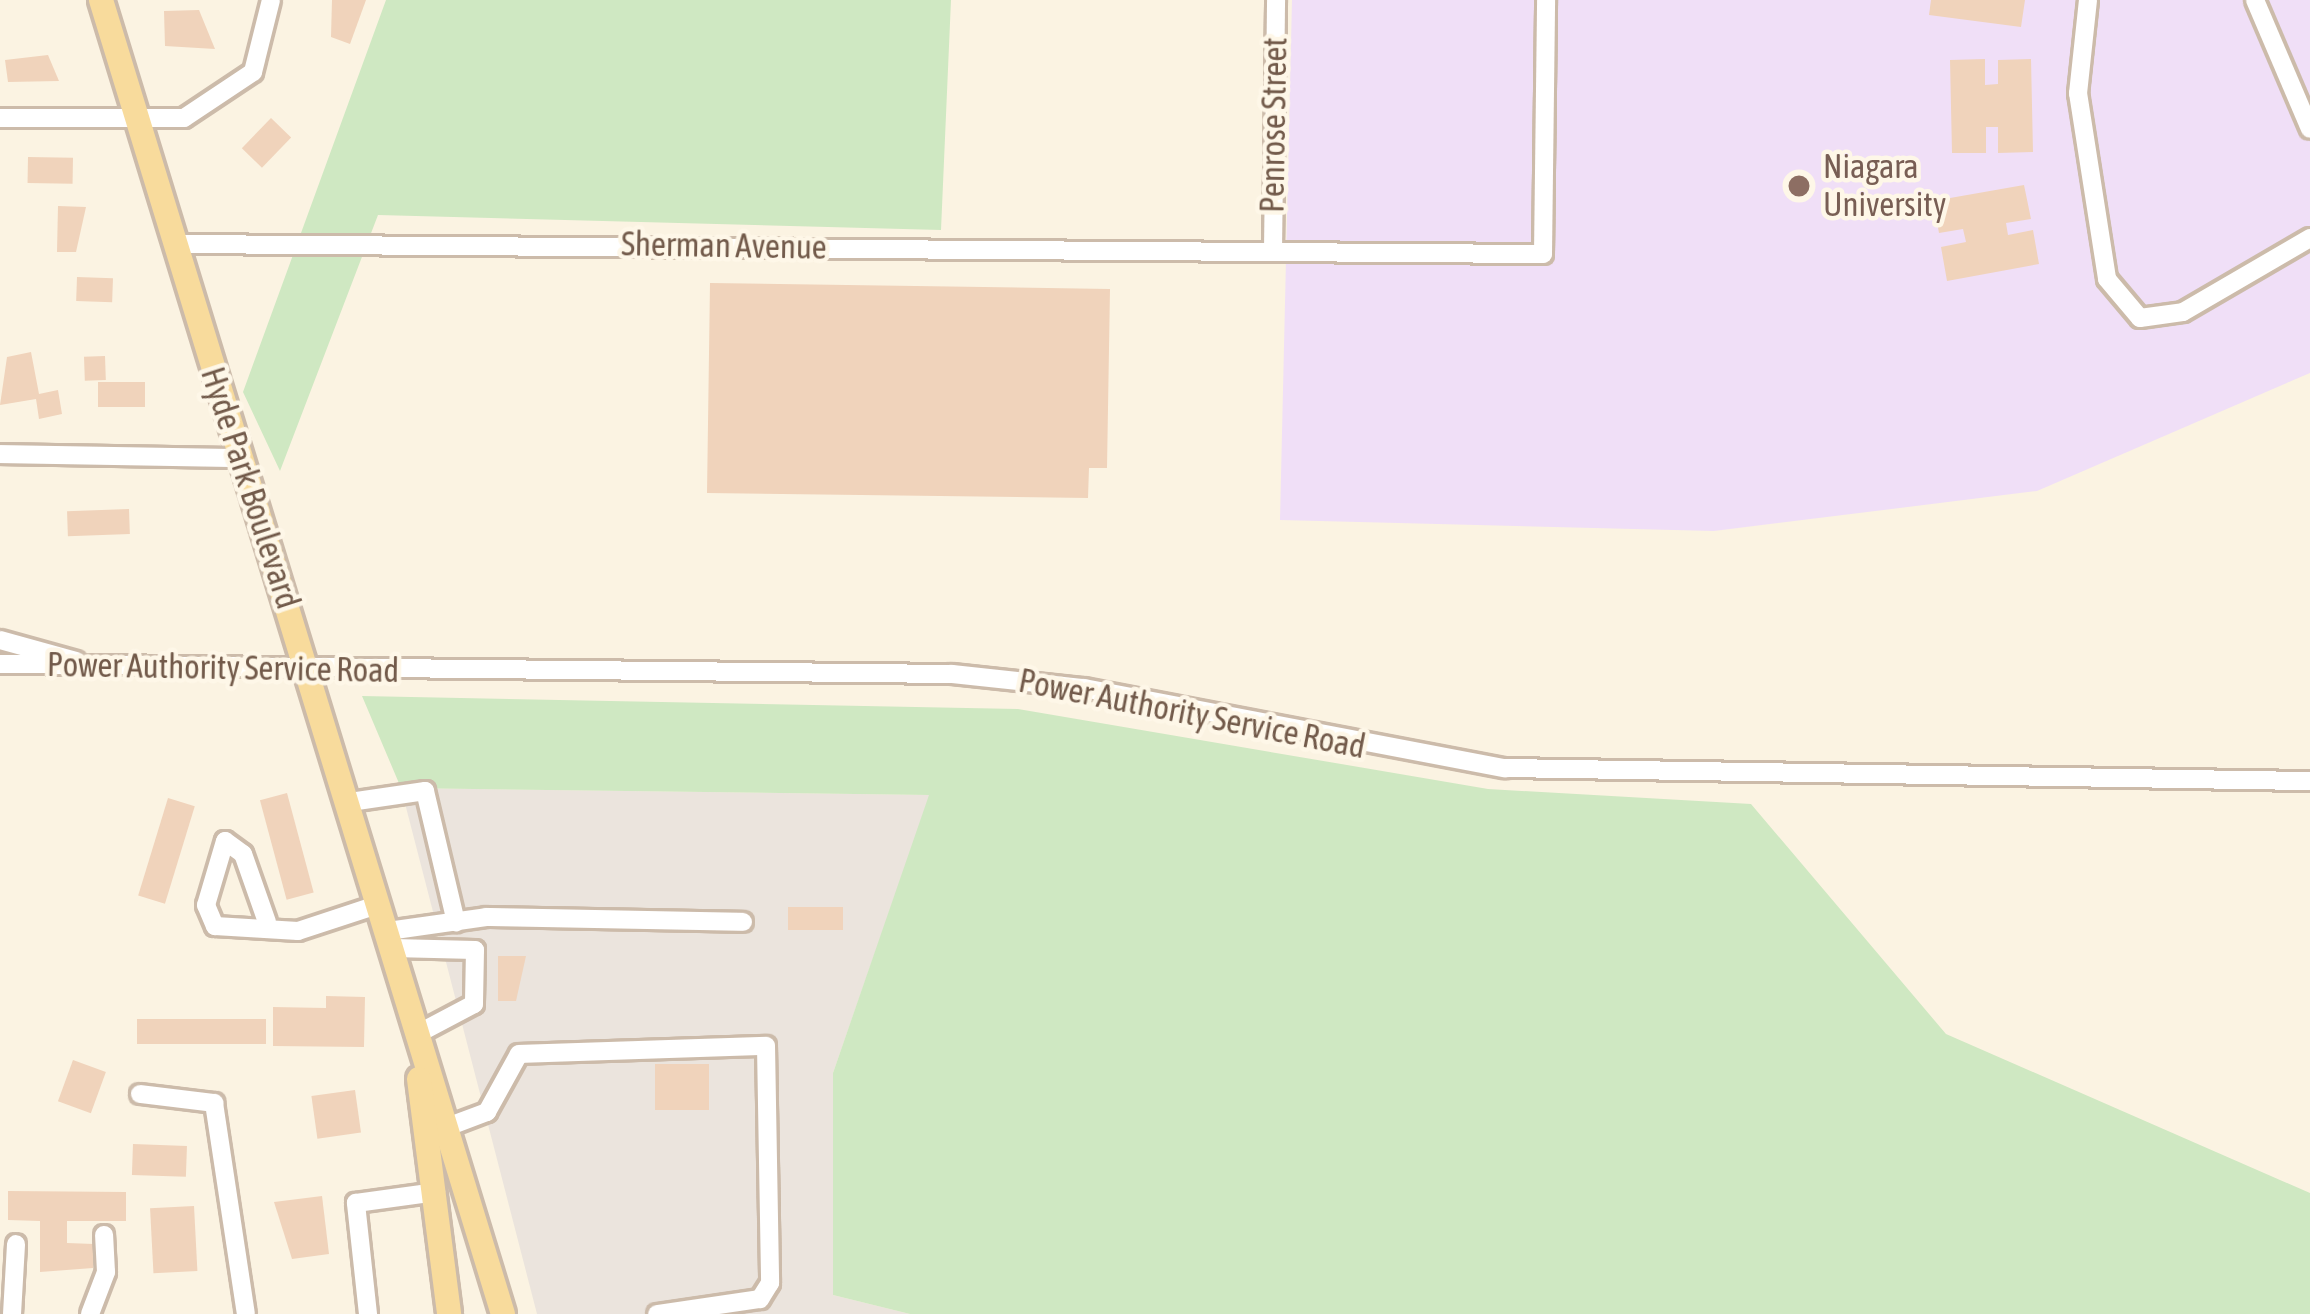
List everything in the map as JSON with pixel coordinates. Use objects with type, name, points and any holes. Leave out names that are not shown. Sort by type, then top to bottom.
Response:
[{"type":"main road","name":"Hyde Park Boulevard","points":[[101,0],[237,458],[310,672],[503,1314]]},
{"type":"main road","name":"Hyde Park Boulevard","points":[[402,976],[436,1192],[448,1314]]},
{"type":"street","points":[[0,118],[184,118],[253,72],[271,0]]},
{"type":"street","name":"Penrose Street","points":[[1273,251],[1276,0]]},
{"type":"street","name":"Sherman Avenue","points":[[176,244],[1543,254],[1546,0]]},
{"type":"street","points":[[2088,0],[2078,93],[2108,279],[2140,318],[2183,312],[2310,238]]},
{"type":"street","points":[[2255,0],[2310,130]]},
{"type":"street","points":[[0,454],[237,458]]},
{"type":"street","points":[[0,640],[92,666]]},
{"type":"street","name":"Power Authority Service Road","points":[[0,664],[310,672],[952,674],[1100,690],[1505,768],[2310,781]]},
{"type":"street","points":[[350,802],[424,791],[456,922]]},
{"type":"street","points":[[267,922],[243,854],[225,841],[210,922],[267,922],[298,932],[380,904]]},
{"type":"street","points":[[391,939],[456,922],[743,922]]},
{"type":"street","points":[[391,939],[475,950],[474,1004],[419,1033]]},
{"type":"street","points":[[447,1127],[487,1112],[519,1054],[766,1046],[778,1244],[765,1307],[657,1314]]},
{"type":"street","points":[[140,1094],[214,1102],[246,1314]]},
{"type":"street","points":[[368,1314],[356,1203],[436,1192]]},
{"type":"street","points":[[90,1314],[109,1257],[104,1235]]},
{"type":"street","points":[[12,1314],[16,1244]]},
{"type":"shaded area","name":"Niagara University","points":[[1292,0],[2310,0],[2310,373],[2037,491],[1714,531],[1280,520]]},
{"type":"shaded area","points":[[401,788],[930,795],[833,1073],[833,1295],[910,1314],[537,1314]]},
{"type":"green space","points":[[386,0],[951,0],[941,230],[378,215],[280,471],[243,392]]},
{"type":"green space","points":[[362,696],[1018,709],[1488,789],[1751,804],[1946,1034],[2310,1193],[2310,1314],[910,1314],[833,1295],[833,1073],[929,795],[401,788]]},
{"type":"building","points":[[332,0],[366,0],[350,44],[331,37]]},
{"type":"building","points":[[1931,0],[2025,0],[2021,27],[1929,15]]},
{"type":"building","points":[[199,10],[215,49],[165,46],[164,11]]},
{"type":"building","points":[[48,55],[59,81],[8,82],[5,60]]},
{"type":"building","points":[[1985,59],[1985,85],[1998,84],[1998,60],[2031,59],[2033,152],[1998,153],[1998,127],[1986,127],[1986,153],[1952,153],[1950,60]]},
{"type":"building","points":[[271,118],[291,137],[262,168],[242,148]]},
{"type":"building","points":[[28,157],[73,158],[73,184],[28,183]]},
{"type":"building","points":[[2024,185],[2031,219],[2006,223],[2008,235],[2033,230],[2039,264],[1947,281],[1941,247],[1966,242],[1963,229],[1939,233],[1933,201]]},
{"type":"building","points":[[58,206],[86,207],[76,252],[57,252]]},
{"type":"building","points":[[77,277],[113,278],[112,302],[76,301]]},
{"type":"building","points":[[710,283],[1110,289],[1107,468],[1089,468],[1088,498],[707,493]]},
{"type":"building","points":[[31,352],[39,394],[58,390],[62,414],[39,419],[36,399],[0,405],[7,357]]},
{"type":"building","points":[[105,356],[106,380],[85,381],[84,357]]},
{"type":"building","points":[[98,382],[145,382],[145,407],[98,407]]},
{"type":"building","points":[[129,509],[130,534],[68,536],[67,511]]},
{"type":"building","points":[[287,793],[314,892],[287,900],[260,800]]},
{"type":"building","points":[[168,798],[195,806],[165,904],[138,896]]},
{"type":"building","points":[[788,907],[843,907],[843,930],[788,930]]},
{"type":"building","points":[[498,956],[526,956],[516,1001],[498,1001]]},
{"type":"building","points":[[326,996],[365,997],[364,1047],[273,1046],[273,1007],[326,1008]]},
{"type":"building","points":[[137,1019],[266,1019],[266,1044],[137,1044]]},
{"type":"building","points":[[73,1060],[106,1072],[91,1113],[58,1101]]},
{"type":"building","points":[[655,1064],[709,1064],[709,1110],[655,1110]]},
{"type":"building","points":[[355,1090],[361,1133],[317,1139],[311,1096]]},
{"type":"building","points":[[133,1144],[187,1146],[186,1177],[132,1175]]},
{"type":"building","points":[[8,1191],[126,1192],[126,1221],[67,1221],[67,1243],[94,1244],[93,1268],[40,1272],[40,1221],[8,1220]]},
{"type":"building","points":[[322,1196],[329,1254],[292,1259],[274,1202]]},
{"type":"building","points":[[194,1206],[197,1271],[153,1273],[150,1208]]},
{"type":"place","name":"Niagara University","points":[[1799,186]]}]
